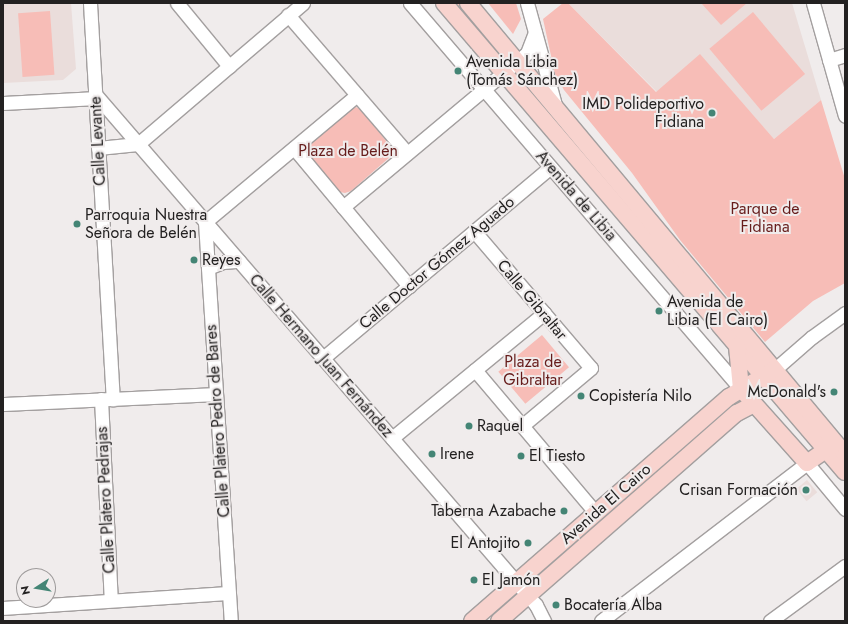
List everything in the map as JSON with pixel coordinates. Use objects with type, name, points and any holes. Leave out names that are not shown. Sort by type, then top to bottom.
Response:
[{"type":"main road","name":"Avenida de Libia","points":[[444,3],[737,346],[769,373]]},
{"type":"main road","name":"Avenida de Libia","points":[[468,3],[555,107],[769,373],[836,449],[845,472]]},
{"type":"main road","points":[[737,346],[741,389],[769,373]]},
{"type":"main road","name":"Avenida de Libia","points":[[741,389],[807,463]]},
{"type":"main road","name":"Avenida El Cairo","points":[[472,621],[726,400],[741,389]]},
{"type":"main road","name":"Avenida El Cairo","points":[[499,621],[737,413],[754,404]]},
{"type":"main road","points":[[807,463],[836,449]]},
{"type":"street","name":"Calle Levante","points":[[90,3],[98,148],[107,399]]},
{"type":"street","points":[[177,3],[229,66]]},
{"type":"street","points":[[98,148],[138,144],[303,3]]},
{"type":"street","name":"Avenida de Libia","points":[[410,3],[741,389]]},
{"type":"street","name":"Avenida de Libia","points":[[527,3],[555,107]]},
{"type":"street","points":[[813,3],[845,116]]},
{"type":"street","points":[[288,16],[407,153]]},
{"type":"street","points":[[343,207],[527,53],[535,32]]},
{"type":"street","points":[[829,60],[845,55]]},
{"type":"street","points":[[205,222],[357,95]]},
{"type":"street","points":[[3,103],[95,96]]},
{"type":"street","name":"Calle Hermano Juan Fernández","points":[[95,96],[539,609],[544,621]]},
{"type":"street","points":[[294,148],[409,286]]},
{"type":"street","name":"Calle Doctor Gómez Aguado","points":[[323,358],[551,167]]},
{"type":"street","name":"Calle Platero Pedro de Bares","points":[[205,222],[231,621]]},
{"type":"street","name":"Calle Gibraltar","points":[[474,231],[591,368],[522,426]]},
{"type":"street","points":[[208,268],[223,262],[239,261]]},
{"type":"street","points":[[392,438],[544,313]]},
{"type":"street","points":[[769,373],[812,336],[845,313]]},
{"type":"street","points":[[475,370],[596,513]]},
{"type":"street","points":[[3,404],[216,394]]},
{"type":"street","name":"Calle Platero Pedrajas","points":[[107,399],[111,600]]},
{"type":"street","points":[[601,621],[807,463]]},
{"type":"street","name":"Avenida de Libia","points":[[807,463],[845,509]]},
{"type":"street","points":[[770,621],[845,566]]},
{"type":"street","points":[[3,608],[229,593]]},
{"type":"shaded area","points":[[3,3],[71,3],[76,69],[63,80],[3,83]]},
{"type":"shaded area","points":[[568,3],[792,3],[821,100],[774,139],[700,55],[657,92]]},
{"type":"shaded area","name":"Crisan Formación","points":[[807,480],[817,492],[807,501],[796,489]]},
{"type":"green space","points":[[450,3],[461,3],[508,59],[502,64]]},
{"type":"green space","points":[[488,3],[516,3],[521,19],[513,34]]},
{"type":"green space","name":"Parque de Fidiana","points":[[563,3],[568,3],[656,92],[700,54],[774,139],[821,100],[845,179],[845,283],[813,301],[765,342],[680,240],[632,173],[564,90],[555,74],[543,19]]},
{"type":"green space","points":[[701,3],[747,3],[721,25]]},
{"type":"green space","points":[[50,11],[54,75],[23,77],[18,13]]},
{"type":"green space","points":[[753,12],[805,74],[761,111],[709,49]]},
{"type":"green space","name":"Plaza de Belén","points":[[356,107],[363,111],[393,150],[390,157],[351,191],[345,193],[340,192],[309,156],[307,149],[309,142],[348,110]]},
{"type":"green space","name":"Plaza de Gibraltar","points":[[542,335],[569,367],[525,404],[498,372]]},
{"type":"place","name":"Avenida Libia (Tomás Sánchez)","points":[[458,71]]},
{"type":"place","name":"IMD Polideportivo Fidiana","points":[[712,113]]},
{"type":"place","name":"Parroquia Nuestra Señora de Belén","points":[[77,224]]},
{"type":"place","name":"Reyes","points":[[194,260]]},
{"type":"place","name":"Avenida de Libia (El Cairo)","points":[[659,311]]},
{"type":"place","name":"McDonald's","points":[[834,392]]},
{"type":"place","name":"Copistería Nilo","points":[[581,396]]},
{"type":"place","name":"Raquel","points":[[469,426]]},
{"type":"place","name":"Irene","points":[[432,454]]},
{"type":"place","name":"El Tiesto","points":[[521,456]]},
{"type":"place","name":"Crisan Formación","points":[[806,490]]},
{"type":"place","name":"Taberna Azabache","points":[[564,511]]},
{"type":"place","name":"El Antojito","points":[[528,543]]},
{"type":"place","name":"El Jamón","points":[[474,580]]},
{"type":"place","name":"Bocatería Alba","points":[[556,605]]}]
